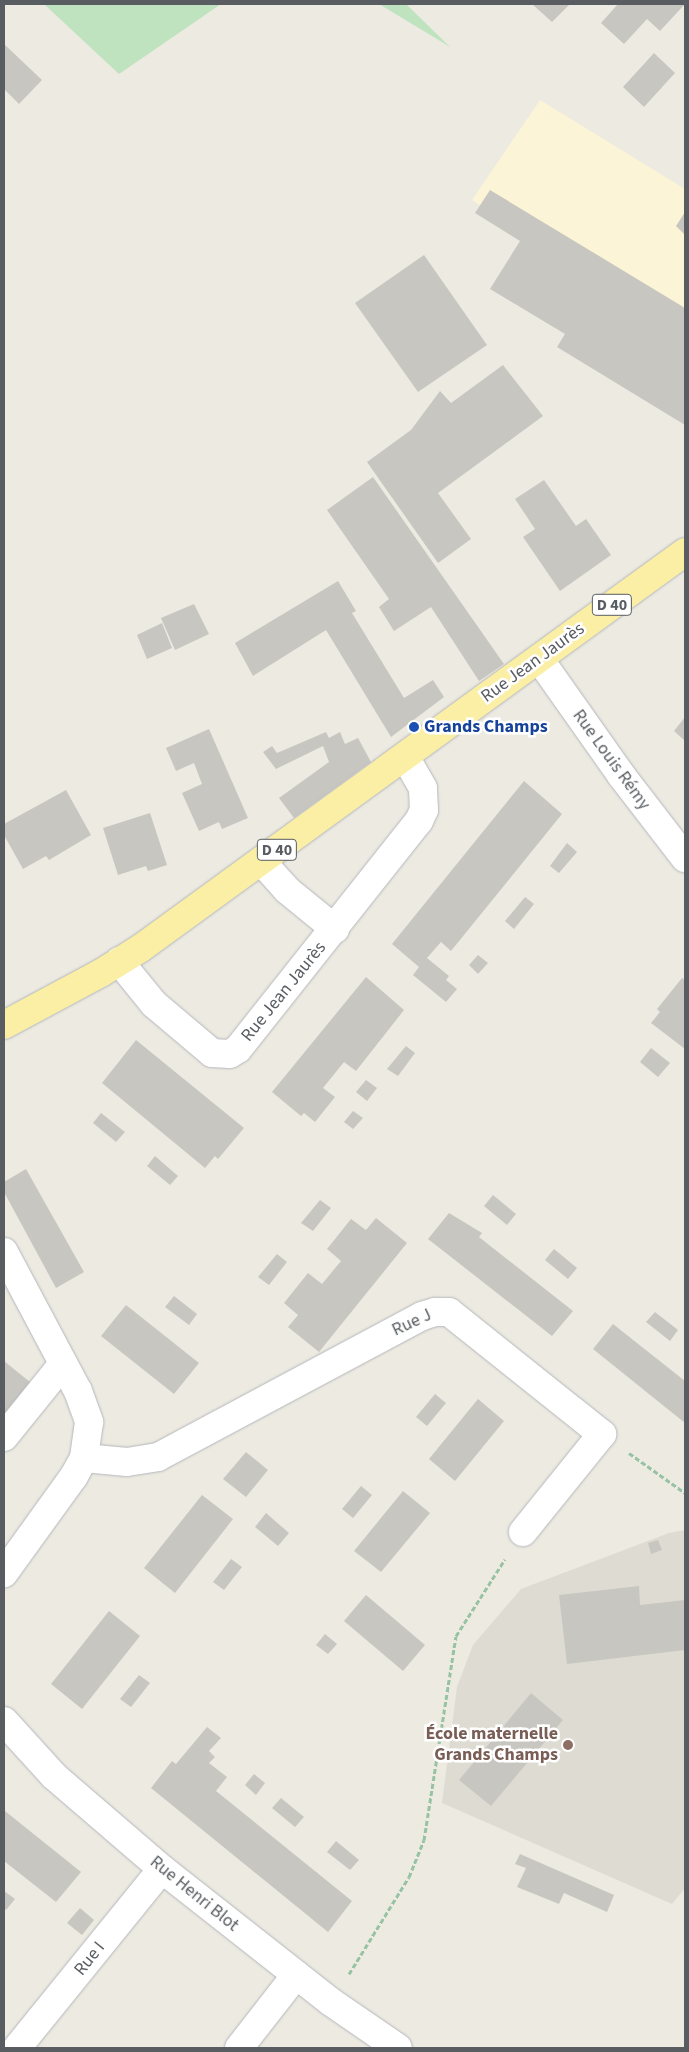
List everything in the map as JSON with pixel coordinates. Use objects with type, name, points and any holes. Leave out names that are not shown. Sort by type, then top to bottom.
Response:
[{"type":"main road","name":"Rue Jean Jaurès","points":[[4,1025],[119,961],[261,862],[540,660],[685,552]]},
{"type":"street","name":"Rue Louis Rémy","points":[[540,660],[621,775],[685,858]]},
{"type":"street","name":"Rue Jean Jaurès","points":[[119,961],[154,1004],[200,1044],[212,1053],[230,1054],[248,1039],[335,929],[424,810],[423,788],[405,757]]},
{"type":"street","name":"Rue Jean Jaurès","points":[[261,862],[287,890],[335,929]]},
{"type":"street","points":[[4,1252],[85,1406],[89,1422],[84,1458],[65,1490],[4,1573]]},
{"type":"street","name":"Rue J","points":[[84,1458],[127,1462],[158,1457],[422,1316],[442,1311],[458,1317],[602,1434]]},
{"type":"street","points":[[4,1437],[63,1364]]},
{"type":"street","points":[[523,1532],[602,1434]]},
{"type":"street","name":"Rue Henri Blot","points":[[4,1721],[54,1776],[162,1869],[331,2002],[398,2048]]},
{"type":"street","name":"Rue I","points":[[17,2048],[162,1869]]},
{"type":"street","points":[[239,2048],[296,1975]]},
{"type":"path","points":[[602,1434],[685,1493]]},
{"type":"path","points":[[331,2002],[409,1877],[424,1840],[456,1636],[523,1532]]},
{"type":"shaded area","points":[[540,100],[685,189],[685,337],[472,200]]},
{"type":"shaded area","name":"École maternelle Grands Champs","points":[[685,1530],[685,1888],[672,1904],[442,1803],[457,1687],[473,1645],[521,1589],[669,1533]]},
{"type":"green space","points":[[44,4],[221,4],[119,74]]},
{"type":"green space","points":[[379,4],[406,4],[450,47],[437,39]]},
{"type":"building","points":[[532,4],[570,4],[552,22]]},
{"type":"building","points":[[618,4],[685,4],[660,31],[647,19],[624,44],[601,23]]},
{"type":"building","points":[[4,44],[42,80],[19,104],[4,89]]},
{"type":"building","points":[[654,53],[675,73],[644,107],[623,87]]},
{"type":"building","points":[[490,190],[685,308],[685,425],[557,347],[565,334],[490,289],[520,241],[475,213]]},
{"type":"building","points":[[685,212],[685,235],[676,226]]},
{"type":"building","points":[[424,255],[487,345],[418,392],[355,303]]},
{"type":"building","points":[[503,365],[543,416],[438,493],[471,539],[438,563],[367,462],[411,430],[440,391],[451,403]]},
{"type":"building","points":[[373,477],[504,664],[479,681],[431,607],[394,631],[379,607],[389,599],[327,510]]},
{"type":"building","points":[[544,480],[576,526],[586,519],[611,555],[560,591],[523,537],[535,529],[515,499]]},
{"type":"building","points":[[338,581],[356,611],[352,613],[404,698],[433,680],[444,697],[391,737],[326,630],[253,676],[235,643]]},
{"type":"building","points":[[194,604],[209,634],[175,650],[161,618]]},
{"type":"building","points":[[162,623],[172,648],[147,659],[137,635]]},
{"type":"building","points":[[685,717],[685,741],[674,731]]},
{"type":"building","points":[[209,729],[248,818],[222,829],[219,822],[199,831],[182,793],[202,784],[194,763],[176,771],[166,748]]},
{"type":"building","points":[[326,732],[329,738],[340,732],[345,744],[358,738],[371,762],[294,818],[279,798],[329,762],[323,746],[276,769],[263,752],[272,746],[277,753]]},
{"type":"building","points":[[524,781],[562,814],[451,951],[441,942],[427,958],[449,976],[446,980],[457,989],[446,1002],[413,975],[419,967],[392,944]]},
{"type":"building","points":[[66,790],[91,835],[49,860],[46,856],[23,869],[4,835],[4,824]]},
{"type":"building","points":[[150,813],[167,865],[148,871],[146,866],[118,875],[103,828]]},
{"type":"building","points":[[567,843],[577,852],[559,873],[550,866]]},
{"type":"building","points":[[525,897],[534,904],[514,929],[505,921]]},
{"type":"building","points":[[478,955],[488,963],[478,974],[469,965]]},
{"type":"building","points":[[366,977],[404,1010],[356,1071],[344,1062],[323,1088],[335,1097],[315,1122],[304,1113],[301,1116],[272,1092]]},
{"type":"building","points":[[682,978],[685,980],[685,1049],[651,1023],[660,1012],[657,1009]]},
{"type":"building","points":[[136,1040],[244,1128],[218,1159],[215,1156],[205,1168],[102,1083]]},
{"type":"building","points":[[406,1046],[415,1053],[398,1076],[387,1069]]},
{"type":"building","points":[[651,1048],[670,1063],[658,1077],[640,1062]]},
{"type":"building","points":[[366,1080],[377,1088],[367,1101],[356,1092]]},
{"type":"building","points":[[353,1111],[363,1118],[353,1129],[344,1122]]},
{"type":"building","points":[[101,1113],[125,1132],[116,1142],[93,1123]]},
{"type":"building","points":[[155,1156],[178,1176],[170,1185],[147,1166]]},
{"type":"building","points":[[26,1169],[84,1272],[56,1288],[4,1192],[4,1182]]},
{"type":"building","points":[[493,1195],[516,1214],[507,1225],[484,1206]]},
{"type":"building","points":[[320,1200],[331,1208],[313,1231],[301,1223]]},
{"type":"building","points":[[449,1213],[482,1233],[479,1237],[573,1311],[552,1336],[428,1239]]},
{"type":"building","points":[[376,1218],[407,1243],[319,1352],[288,1327],[298,1315],[284,1303],[308,1273],[322,1284],[341,1261],[327,1249],[351,1219],[366,1230]]},
{"type":"building","points":[[554,1249],[577,1268],[568,1279],[545,1260]]},
{"type":"building","points":[[277,1254],[287,1262],[269,1285],[258,1277]]},
{"type":"building","points":[[174,1296],[197,1314],[189,1325],[165,1307]]},
{"type":"building","points":[[126,1305],[199,1363],[174,1394],[101,1336]]},
{"type":"building","points":[[655,1312],[678,1330],[670,1341],[646,1322]]},
{"type":"building","points":[[613,1324],[685,1381],[685,1423],[593,1349]]},
{"type":"building","points":[[4,1361],[30,1382],[4,1414]]},
{"type":"building","points":[[435,1394],[446,1403],[427,1426],[416,1417]]},
{"type":"building","points":[[478,1399],[504,1421],[455,1481],[429,1459]]},
{"type":"building","points":[[246,1452],[268,1470],[246,1497],[223,1479]]},
{"type":"building","points":[[361,1486],[372,1495],[353,1518],[342,1509]]},
{"type":"building","points":[[403,1491],[430,1513],[381,1572],[354,1551]]},
{"type":"building","points":[[202,1495],[233,1519],[175,1593],[144,1568]]},
{"type":"building","points":[[266,1513],[289,1533],[278,1546],[255,1527]]},
{"type":"building","points":[[658,1540],[662,1550],[651,1554],[648,1543]]},
{"type":"building","points":[[231,1559],[242,1567],[224,1590],[213,1582]]},
{"type":"building","points":[[639,1586],[640,1605],[685,1600],[685,1650],[567,1664],[559,1595]]},
{"type":"building","points":[[366,1595],[425,1645],[403,1671],[344,1621]]},
{"type":"building","points":[[109,1611],[140,1636],[82,1709],[51,1684]]},
{"type":"building","points":[[325,1634],[337,1644],[328,1654],[316,1645]]},
{"type":"building","points":[[139,1675],[150,1683],[131,1707],[120,1699]]},
{"type":"building","points":[[531,1693],[563,1720],[491,1806],[459,1780]]},
{"type":"building","points":[[207,1727],[221,1738],[209,1751],[215,1757],[209,1763],[227,1777],[216,1791],[352,1901],[328,1932],[151,1788],[172,1761],[176,1764]]},
{"type":"building","points":[[254,1774],[265,1783],[256,1795],[245,1785]]},
{"type":"building","points":[[281,1798],[304,1817],[295,1827],[272,1808]]},
{"type":"building","points":[[5,1811],[81,1872],[56,1902],[4,1861]]},
{"type":"building","points":[[336,1841],[359,1860],[350,1870],[327,1852]]},
{"type":"building","points":[[520,1854],[614,1895],[607,1912],[564,1893],[559,1904],[517,1887],[526,1868],[515,1864]]},
{"type":"building","points":[[4,1891],[15,1899],[6,1910],[4,1908]]},
{"type":"building","points":[[80,1908],[94,1920],[82,1935],[67,1923]]},
{"type":"place","name":"Grands Champs","points":[[414,727]]},
{"type":"place","name":"École maternelle Grands Champs","points":[[568,1745]]}]
